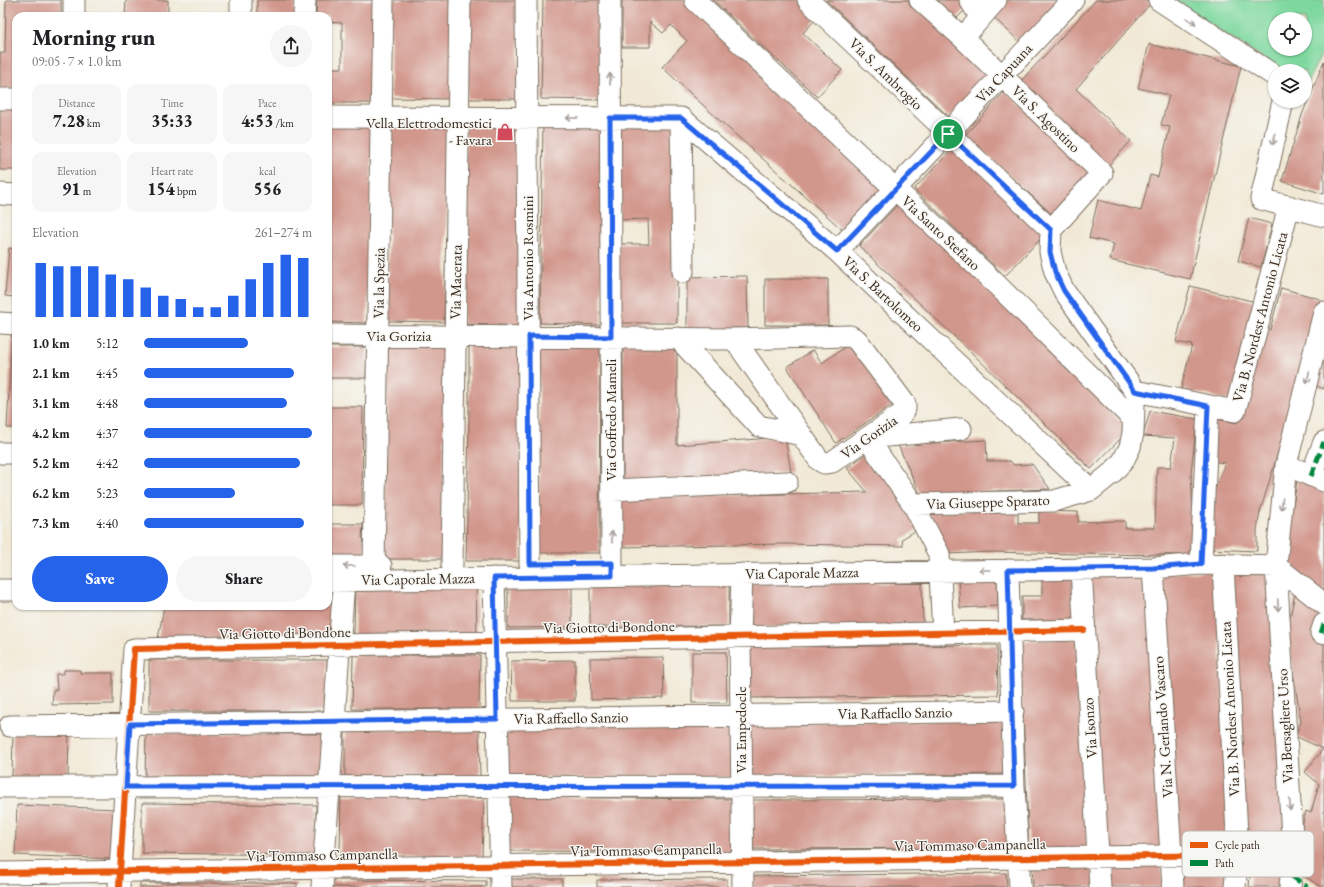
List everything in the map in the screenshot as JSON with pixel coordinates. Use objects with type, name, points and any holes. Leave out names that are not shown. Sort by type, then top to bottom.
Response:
[{"type":"street","points":[[74,0],[74,12]]},
{"type":"street","points":[[241,0],[242,12]]},
{"type":"street","points":[[304,0],[304,12]]},
{"type":"street","name":"Via la Spezia","points":[[374,566],[383,0]]},
{"type":"street","name":"Via Macerata","points":[[452,565],[460,0]]},
{"type":"street","name":"Via Antonio Rosmini","points":[[526,0],[530,564]]},
{"type":"street","name":"Via Goffredo Mameli","points":[[610,0],[612,570]]},
{"type":"street","name":"Via Santo Stefano","points":[[695,0],[997,285],[1133,419]]},
{"type":"street","name":"Via S. Ambrogio","points":[[808,0],[1051,230]]},
{"type":"street","name":"Via S. Agostino","points":[[920,0],[962,38],[1102,173],[1051,230]]},
{"type":"street","points":[[962,38],[975,9],[996,0]]},
{"type":"street","name":"Via Capuana","points":[[837,251],[1073,0]]},
{"type":"street","points":[[1159,0],[1268,71]]},
{"type":"street","points":[[0,99],[12,99]]},
{"type":"street","points":[[1281,108],[1261,199],[1324,216]]},
{"type":"street","points":[[332,117],[681,118],[684,272]]},
{"type":"street","name":"Via S. Bartolomeo","points":[[681,118],[837,251],[1091,490]]},
{"type":"street","points":[[0,194],[12,195]]},
{"type":"street","name":"Via B. Nordest Antonio Licata","points":[[1201,564],[1208,406],[1235,411],[1289,206]]},
{"type":"street","points":[[1051,230],[1050,252],[1055,272],[1064,291],[1135,391],[1208,406]]},
{"type":"street","name":"Via Bersagliere Urso","points":[[1292,831],[1276,566],[1286,465],[1324,312]]},
{"type":"street","points":[[0,323],[12,324]]},
{"type":"street","name":"Via Gorizia","points":[[332,335],[678,338],[854,337],[904,404],[905,409],[902,414],[832,462],[824,463],[819,460],[734,338]]},
{"type":"street","points":[[678,338],[759,426],[802,435]]},
{"type":"street","name":"Via Giuseppe Sparato","points":[[913,504],[1054,501],[1091,490],[1112,473],[1123,460],[1130,447],[1133,433],[1135,391]]},
{"type":"street","points":[[867,438],[962,429]]},
{"type":"street","name":"Via Giuseppe Sparato","points":[[867,438],[913,504],[939,554],[943,634]]},
{"type":"street","points":[[1286,465],[1318,479],[1324,442]]},
{"type":"street","points":[[0,453],[12,453]]},
{"type":"street","points":[[612,490],[787,482]]},
{"type":"street","name":"Via Caporale Mazza","points":[[332,566],[530,564],[612,570],[742,574],[1153,568],[1201,564],[1276,566]]},
{"type":"street","name":"Via B. Nordest Antonio Licata","points":[[1222,564],[1237,831]]},
{"type":"street","points":[[1276,566],[1324,604]]},
{"type":"street","name":"Via N. Gerlando Vascaro","points":[[1153,568],[1173,887]]},
{"type":"street","name":"Via Isonzo","points":[[1081,569],[1100,887]]},
{"type":"street","name":"Via Caporale Mazza","points":[[336,581],[494,578],[612,570]]},
{"type":"street","points":[[1008,570],[1014,786],[1020,887]]},
{"type":"street","name":"Via Empedocle","points":[[742,574],[740,637],[743,887]]},
{"type":"street","points":[[494,578],[501,887]]},
{"type":"street","points":[[323,878],[339,645],[336,581]]},
{"type":"street","name":"Via Giotto di Bondone","points":[[130,724],[134,649],[1084,630]]},
{"type":"street","name":"Via Raffaello Sanzio","points":[[10,726],[1012,712]]},
{"type":"street","points":[[120,879],[130,724]]},
{"type":"street","points":[[0,787],[1014,786]]},
{"type":"street","name":"Via Tommaso Campanella","points":[[0,873],[120,879],[323,878],[501,866],[1182,856]]},
{"type":"street","name":"Via B. Nordest Antonio Licata","points":[[1235,887],[1236,877]]},
{"type":"green space","points":[[1172,0],[1324,0],[1324,49],[1312,73],[1312,64],[1272,64]]},
{"type":"building","points":[[6,0],[61,0],[61,12],[12,12],[12,89],[0,89],[0,53],[5,53]]},
{"type":"building","points":[[126,0],[168,0],[168,12],[125,12]]},
{"type":"building","points":[[257,0],[295,0],[295,12],[257,12]]},
{"type":"building","points":[[317,0],[376,0],[376,103],[332,103],[332,68],[342,68],[342,23],[332,22],[332,12],[316,12]]},
{"type":"building","points":[[391,0],[452,0],[451,99],[390,98]]},
{"type":"building","points":[[468,0],[519,0],[519,99],[467,99]]},
{"type":"building","points":[[543,0],[603,0],[601,100],[541,99]]},
{"type":"building","points":[[622,0],[690,0],[884,189],[845,232],[662,67],[687,41],[671,25],[663,33],[650,22],[650,47],[622,47]]},
{"type":"building","points":[[713,0],[799,0],[818,17],[803,33],[842,70],[817,97]]},
{"type":"building","points":[[826,0],[910,0],[990,75],[949,117]]},
{"type":"building","points":[[935,0],[969,0],[972,3],[955,20]]},
{"type":"building","points":[[1007,0],[1061,0],[1021,43],[992,16]]},
{"type":"building","points":[[1096,0],[1147,0],[1150,4],[1076,89],[1131,141],[1108,166],[1020,82]]},
{"type":"building","points":[[1149,44],[1241,66],[1190,279],[1110,260],[1114,244],[1089,238],[1098,200],[1141,211],[1150,175],[1158,177],[1170,127],[1161,125],[1169,95],[1138,88]]},
{"type":"building","points":[[1324,61],[1324,194],[1282,181],[1305,108],[1312,108],[1312,90]]},
{"type":"building","points":[[1005,91],[1095,174],[1055,217],[965,135]]},
{"type":"building","points":[[0,104],[12,105],[12,170],[0,170]]},
{"type":"building","points":[[390,121],[449,122],[444,322],[387,321]]},
{"type":"building","points":[[619,121],[677,121],[677,323],[618,323],[619,244],[649,244],[648,219],[620,220]]},
{"type":"building","points":[[332,122],[373,122],[367,323],[332,322]]},
{"type":"building","points":[[466,122],[523,123],[522,326],[463,324]]},
{"type":"building","points":[[543,122],[602,123],[601,325],[540,323]]},
{"type":"building","points":[[956,145],[1047,232],[1005,276],[914,189]]},
{"type":"building","points":[[900,202],[1112,405],[1108,410],[1129,430],[1091,469],[859,246]]},
{"type":"building","points":[[1249,218],[1272,224],[1261,267],[1238,261]]},
{"type":"building","points":[[9,248],[12,248],[12,297],[5,296]]},
{"type":"building","points":[[747,276],[748,328],[687,329],[687,277]]},
{"type":"building","points":[[765,279],[828,279],[828,325],[765,325]]},
{"type":"building","points":[[1190,286],[1256,302],[1232,401],[1181,389],[1192,345],[1176,342]]},
{"type":"building","points":[[1281,288],[1320,299],[1298,385],[1260,512],[1257,530],[1257,551],[1209,549],[1213,502],[1216,487],[1225,463],[1211,461],[1216,419],[1237,423],[1261,328],[1270,330]]},
{"type":"building","points":[[1324,326],[1324,389],[1309,383]]},
{"type":"building","points":[[12,329],[12,428],[7,428]]},
{"type":"building","points":[[623,342],[677,342],[677,445],[785,437],[791,472],[690,479],[623,479]]},
{"type":"building","points":[[388,343],[446,343],[442,559],[384,559]]},
{"type":"building","points":[[469,343],[521,343],[521,561],[466,561]]},
{"type":"building","points":[[851,343],[892,405],[836,443],[787,367],[813,350],[822,363]]},
{"type":"building","points":[[539,345],[600,345],[599,553],[539,553]]},
{"type":"building","points":[[332,347],[367,347],[366,378],[332,378]]},
{"type":"building","points":[[332,407],[363,407],[362,505],[332,505]]},
{"type":"building","points":[[1150,411],[1197,419],[1191,473],[1195,551],[1190,550],[1190,555],[992,552],[947,554],[929,513],[1018,507],[1018,523],[1039,523],[1039,511],[1078,512],[1078,522],[1125,521],[1125,528],[1155,528],[1157,467],[1171,467],[1175,438],[1143,436]]},
{"type":"building","points":[[986,440],[987,461],[1010,461],[1014,465],[1032,464],[1050,489],[920,494],[898,445]]},
{"type":"building","points":[[867,453],[923,526],[902,539],[903,546],[784,544],[619,547],[618,498],[867,492],[847,468]]},
{"type":"building","points":[[1298,474],[1324,485],[1324,595],[1284,564]]},
{"type":"building","points":[[332,524],[363,524],[362,538],[365,538],[365,560],[332,560]]},
{"type":"building","points":[[1146,571],[1162,850],[1103,853],[1087,575]]},
{"type":"building","points":[[1216,571],[1231,831],[1182,831],[1182,852],[1178,852],[1161,574]]},
{"type":"building","points":[[1271,572],[1286,831],[1241,831],[1226,575]]},
{"type":"building","points":[[997,575],[998,606],[960,608],[958,577]]},
{"type":"building","points":[[1078,576],[1078,620],[1022,620],[1022,596],[1042,596],[1042,577]]},
{"type":"building","points":[[729,582],[729,626],[590,627],[590,583]]},
{"type":"building","points":[[748,583],[922,583],[923,626],[748,627]]},
{"type":"building","points":[[476,584],[477,637],[354,635],[355,586]]},
{"type":"building","points":[[572,587],[572,627],[508,628],[508,588]]},
{"type":"building","points":[[333,590],[332,637],[158,639],[163,610],[332,610]]},
{"type":"building","points":[[1295,593],[1322,607],[1313,636],[1324,639],[1324,887],[1306,877],[1314,877],[1314,831],[1301,831],[1306,811],[1311,813],[1319,784],[1305,772],[1323,749],[1295,736],[1301,722],[1287,633]]},
{"type":"building","points":[[1078,639],[1087,849],[1029,852],[1020,641]]},
{"type":"building","points":[[997,645],[998,695],[748,698],[747,647]]},
{"type":"building","points":[[692,652],[726,652],[727,703],[692,703]]},
{"type":"building","points":[[353,655],[480,655],[479,709],[352,709]]},
{"type":"building","points":[[663,657],[664,698],[591,700],[590,658]]},
{"type":"building","points":[[149,660],[327,660],[327,711],[149,711]]},
{"type":"building","points":[[575,660],[575,701],[512,701],[511,661]]},
{"type":"building","points":[[64,670],[80,670],[80,673],[113,673],[113,704],[52,705],[53,690],[57,690],[56,674],[64,674]]},
{"type":"building","points":[[1003,720],[1004,774],[749,777],[748,723]]},
{"type":"building","points":[[732,725],[732,777],[505,778],[505,726]]},
{"type":"building","points":[[345,729],[479,730],[480,777],[345,776]]},
{"type":"building","points":[[13,732],[69,733],[68,779],[12,778]]},
{"type":"building","points":[[146,733],[323,734],[323,780],[145,779]]},
{"type":"building","points":[[341,796],[484,798],[482,857],[340,856]]},
{"type":"building","points":[[507,797],[733,799],[733,852],[507,851]]},
{"type":"building","points":[[1008,799],[1008,848],[752,849],[752,800]]},
{"type":"building","points":[[142,803],[316,805],[316,855],[142,853]]},
{"type":"building","points":[[17,805],[116,809],[114,859],[15,855]]},
{"type":"building","points":[[1094,861],[1095,887],[1033,887],[1032,863]]},
{"type":"building","points":[[1177,861],[1182,861],[1182,877],[1232,877],[1232,887],[1178,887]]},
{"type":"building","points":[[1161,865],[1163,887],[1108,887],[1107,866]]},
{"type":"building","points":[[1006,873],[1007,887],[753,887],[753,876]]},
{"type":"building","points":[[1250,877],[1281,877],[1280,887],[1249,887]]},
{"type":"building","points":[[507,879],[562,879],[562,887],[507,887]]},
{"type":"building","points":[[727,879],[727,887],[597,887],[597,880]]},
{"type":"building","points":[[331,880],[486,881],[486,887],[331,887]]},
{"type":"building","points":[[140,883],[297,883],[297,887],[140,887]]},
{"type":"marked path","points":[[1311,476],[1324,442]]},
{"type":"marked path","points":[[1321,633],[1324,624]]},
{"type":"marked path","points":[[1293,877],[1307,887]]},
{"type":"cycle path","points":[[119,887],[134,649],[1084,630]]},
{"type":"cycle path","points":[[0,873],[1182,856]]},
{"type":"place","name":"Vella Elettrodomestici - Favara","points":[[505,132]]},
{"type":"route","points":[[610,118],[681,118],[837,251],[948,134],[1051,230],[1050,252],[1055,272],[1064,291],[1135,391],[1208,406],[1201,564],[1153,568],[1008,570],[1014,786],[126,787],[130,724],[497,719],[494,578],[612,576],[612,563],[530,564],[529,336],[611,337],[610,118]]}]
